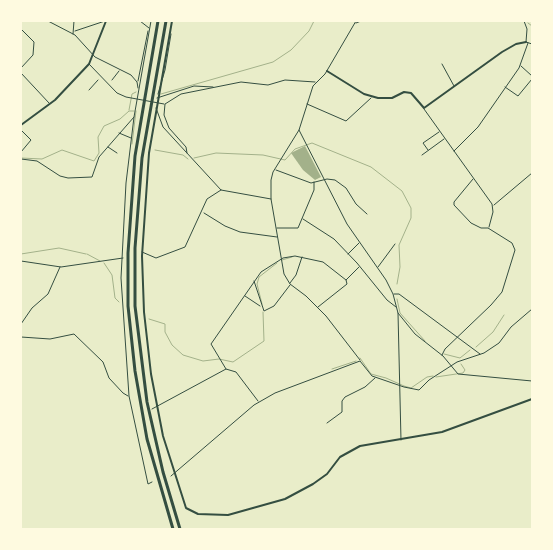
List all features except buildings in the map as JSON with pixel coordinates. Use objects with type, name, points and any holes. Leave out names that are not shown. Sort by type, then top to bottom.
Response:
[{"type":"highway","points":[[158,21],[135,156],[128,253],[128,297],[131,340],[140,404],[172,529]]},
{"type":"highway","points":[[166,21],[142,158],[135,248],[135,278],[138,339],[147,402],[172,507],[180,529]]},
{"type":"street","points":[[48,21],[74,34],[94,55],[132,75],[137,82],[139,90]]},
{"type":"street","points":[[74,21],[74,34]]},
{"type":"street","points":[[75,31],[106,21]]},
{"type":"street","points":[[21,125],[50,104],[89,64],[106,21]]},
{"type":"street","points":[[140,21],[149,29]]},
{"type":"street","points":[[137,82],[151,21]]},
{"type":"street","points":[[172,21],[158,94],[148,162],[142,252],[140,256],[145,327],[157,407],[172,476],[183,506],[189,511],[198,514],[233,514],[296,494],[327,474],[339,458],[354,449],[370,444],[448,431],[532,398]]},
{"type":"street","points":[[361,21],[356,22],[326,71],[316,82],[299,130],[272,175],[271,199],[284,274],[290,284],[317,308],[368,372],[375,377],[413,389],[421,389],[429,380],[452,366],[480,354],[503,340],[511,328],[532,310]]},
{"type":"street","points":[[454,151],[476,129],[520,65],[527,42],[525,22]]},
{"type":"street","points":[[21,29],[34,42],[33,55],[21,68]]},
{"type":"street","points":[[149,29],[131,138],[122,259],[122,314],[129,396],[133,419],[148,484],[152,482]]},
{"type":"street","points":[[424,108],[512,45],[527,42],[532,44]]},
{"type":"street","points":[[89,64],[121,95],[164,104],[188,90],[241,82],[268,86],[285,80],[316,82]]},
{"type":"street","points":[[442,64],[454,86]]},
{"type":"street","points":[[520,65],[532,76]]},
{"type":"street","points":[[112,80],[120,70]]},
{"type":"street","points":[[326,71],[372,97],[386,99],[406,92],[415,96],[493,206]]},
{"type":"street","points":[[21,73],[50,104]]},
{"type":"street","points":[[110,74],[114,77]]},
{"type":"street","points":[[505,86],[518,96],[532,79]]},
{"type":"street","points":[[89,90],[98,80]]},
{"type":"street","points":[[158,98],[194,86],[214,87]]},
{"type":"street","points":[[307,104],[346,121],[372,97]]},
{"type":"street","points":[[164,104],[166,124],[186,147],[187,153]]},
{"type":"street","points":[[156,108],[163,127],[222,190],[271,199]]},
{"type":"street","points":[[21,159],[37,161],[60,176],[68,178],[93,176],[97,159],[134,117]]},
{"type":"street","points":[[21,130],[31,140],[21,152]]},
{"type":"street","points":[[299,130],[344,219],[394,294],[398,313],[401,440]]},
{"type":"street","points":[[428,150],[424,143],[440,131]]},
{"type":"street","points":[[119,133],[131,138]]},
{"type":"street","points":[[422,155],[445,139]]},
{"type":"street","points":[[108,147],[117,153]]},
{"type":"street","points":[[275,169],[314,182],[332,179],[346,188],[356,204],[367,214]]},
{"type":"street","points":[[488,228],[493,206],[532,173]]},
{"type":"street","points":[[442,355],[457,337],[499,296],[512,263],[514,245],[488,228],[481,228],[471,222],[454,204],[473,179]]},
{"type":"street","points":[[276,228],[296,230],[303,219],[314,190],[314,182]]},
{"type":"street","points":[[142,252],[156,258],[184,247],[203,213],[208,198],[222,190]]},
{"type":"street","points":[[203,213],[225,226],[240,232],[278,237]]},
{"type":"street","points":[[303,219],[334,239],[360,266],[387,300],[397,307]]},
{"type":"street","points":[[348,254],[360,243]]},
{"type":"street","points":[[377,267],[390,254],[395,244]]},
{"type":"street","points":[[258,402],[236,372],[226,368],[211,344],[254,280],[261,272],[280,259],[290,256],[323,262],[346,280]]},
{"type":"street","points":[[244,296],[264,311],[270,310],[296,275],[302,258]]},
{"type":"street","points":[[21,261],[61,267],[122,259]]},
{"type":"street","points":[[317,308],[347,284],[346,280],[360,266]]},
{"type":"street","points":[[21,324],[32,308],[48,294],[61,267]]},
{"type":"street","points":[[254,280],[260,294],[261,307]]},
{"type":"street","points":[[394,294],[399,294],[480,354]]},
{"type":"street","points":[[398,313],[415,334],[442,355],[458,374],[532,381]]},
{"type":"street","points":[[21,337],[50,338],[74,334],[103,362],[109,378],[117,388],[129,396]]},
{"type":"street","points":[[172,476],[258,402],[302,382],[360,361]]},
{"type":"street","points":[[152,409],[226,368]]},
{"type":"street","points":[[326,422],[342,412],[344,397],[364,387],[375,377]]},
{"type":"street","points":[[133,419],[137,416]]},
{"type":"shaded area","points":[[305,146],[321,177],[315,180],[303,170],[291,153]]},
{"type":"waterway","points":[[161,94],[273,62],[291,50],[309,31],[314,21]]},
{"type":"waterway","points":[[528,23],[532,26]]},
{"type":"waterway","points":[[129,110],[132,94],[136,92]]},
{"type":"waterway","points":[[21,158],[42,159],[62,150],[94,161],[99,153],[98,137],[104,126],[120,119],[129,111],[134,111]]},
{"type":"waterway","points":[[132,144],[136,111]]},
{"type":"waterway","points":[[194,158],[216,153],[263,155],[285,160],[295,149],[312,143],[371,167],[402,191],[411,208],[411,218],[399,245],[400,267],[397,284]]},
{"type":"waterway","points":[[155,150],[183,155],[188,159]]},
{"type":"waterway","points":[[21,254],[59,248],[86,254]]},
{"type":"waterway","points":[[87,254],[100,261]]},
{"type":"waterway","points":[[282,260],[292,257]]},
{"type":"waterway","points":[[104,263],[112,275],[115,298],[119,302]]},
{"type":"waterway","points":[[262,304],[257,284],[259,277],[277,263]]},
{"type":"waterway","points":[[397,299],[400,313],[425,341]]},
{"type":"waterway","points":[[149,319],[165,324],[165,332],[172,345],[183,355],[203,361],[219,359],[233,362],[264,341],[263,312]]},
{"type":"waterway","points":[[476,347],[493,332],[504,315]]},
{"type":"waterway","points":[[444,354],[460,358],[470,350]]},
{"type":"waterway","points":[[360,358],[371,374],[411,388],[427,377],[433,376]]},
{"type":"waterway","points":[[332,369],[356,361]]},
{"type":"waterway","points":[[436,377],[463,373],[465,370],[461,364]]}]
